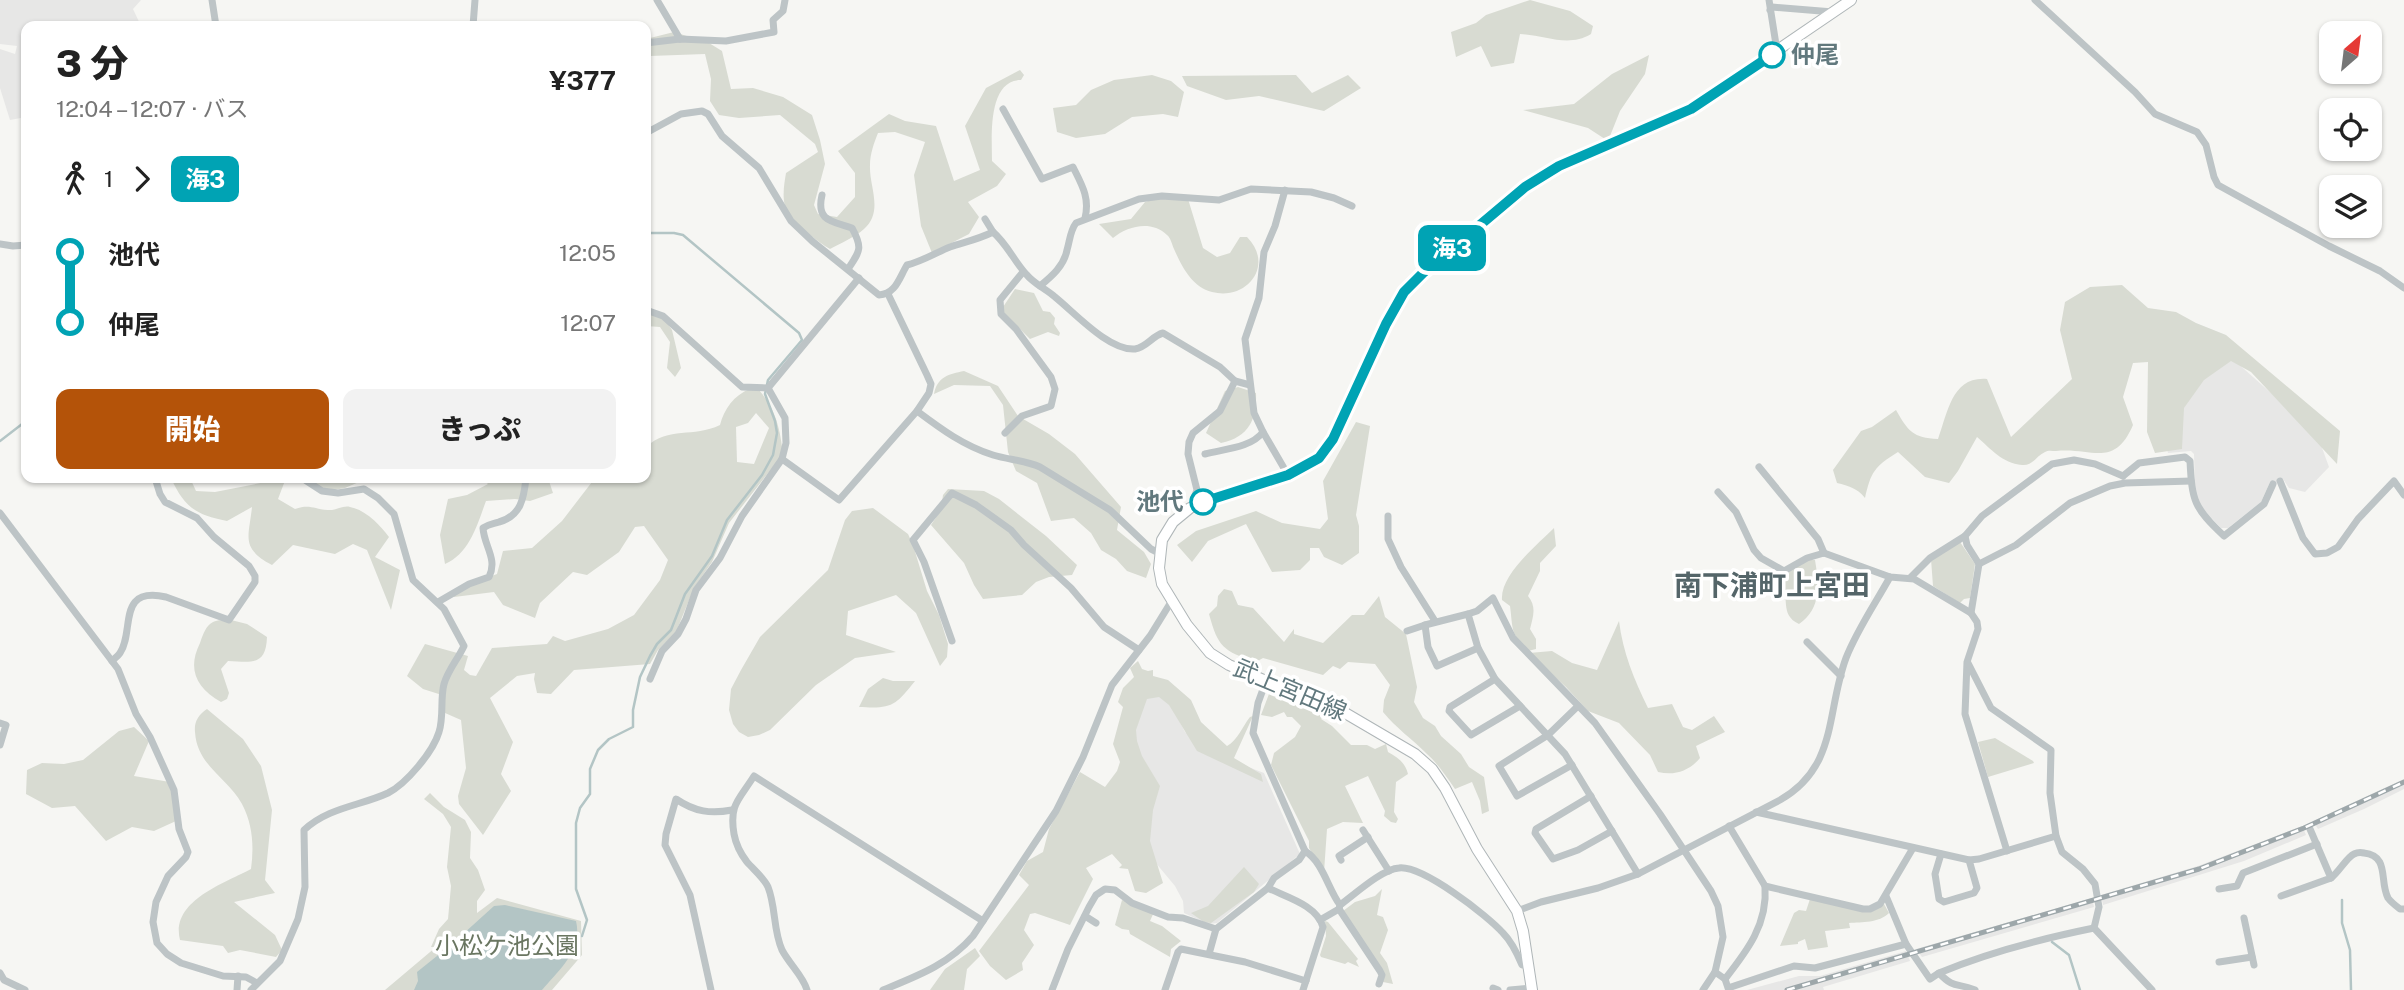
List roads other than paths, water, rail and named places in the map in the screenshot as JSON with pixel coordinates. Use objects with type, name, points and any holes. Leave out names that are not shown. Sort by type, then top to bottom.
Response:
[{"type":"main road","points":[[1159,553],[1169,526],[1185,511],[1288,475],[1313,462],[1329,446],[1386,324],[1404,292],[1525,187],[1550,171],[1691,109],[1851,0]]},
{"type":"main road","name":"武上宮田線","points":[[1159,553],[1160,576],[1171,602],[1210,653],[1229,666],[1324,700],[1349,713],[1415,754],[1432,769],[1445,788],[1476,849],[1517,911],[1523,931],[1532,989]]},
{"type":"street","points":[[212,0],[215,21]]},
{"type":"street","points":[[473,21],[475,0]]},
{"type":"street","points":[[657,0],[680,39]]},
{"type":"street","points":[[651,42],[680,39],[726,41],[774,32],[774,20],[783,11],[785,0]]},
{"type":"street","points":[[1769,0],[1777,51]]},
{"type":"street","points":[[2035,0],[2135,92],[2155,114],[2197,132],[2206,145],[2218,185],[2380,271],[2404,288]]},
{"type":"street","points":[[1770,9],[1834,12]]},
{"type":"street","points":[[1003,109],[1042,179],[1073,167],[1089,204],[1085,218]]},
{"type":"street","points":[[651,130],[681,114],[702,111],[708,114],[722,136],[760,167],[791,221],[811,241],[879,295],[888,294],[895,288],[907,265],[926,260],[947,248],[975,241],[993,232]]},
{"type":"street","points":[[1040,286],[1060,266],[1076,223],[1139,200],[1162,197],[1219,200],[1251,189],[1323,194],[1352,206]]},
{"type":"street","points":[[1285,190],[1264,252],[1259,298],[1245,339],[1254,413],[1288,475]]},
{"type":"street","points":[[822,195],[821,214],[852,228],[860,242],[860,251],[848,269]]},
{"type":"street","points":[[985,219],[1008,247],[1023,272],[1095,331],[1118,346],[1134,349],[1145,346],[1163,333],[1220,367],[1235,381],[1250,385]]},
{"type":"street","points":[[0,244],[21,245]]},
{"type":"street","points":[[1005,433],[1022,415],[1051,406],[1055,389],[1051,377],[1034,352],[1001,314],[1000,300],[1023,272]]},
{"type":"street","points":[[765,388],[859,278]]},
{"type":"street","points":[[782,459],[839,500],[918,411],[929,393],[931,384],[888,294]]},
{"type":"street","points":[[651,312],[663,316],[742,387],[765,388]]},
{"type":"street","points":[[1196,505],[1194,498],[1197,490],[1188,454],[1189,442],[1193,433],[1220,411],[1235,381]]},
{"type":"street","points":[[650,679],[662,651],[678,635],[687,619],[696,590],[720,558],[742,516],[782,459],[786,443],[785,418],[765,388]]},
{"type":"street","points":[[918,411],[953,437],[990,454],[1040,467],[1110,510],[1151,549],[1159,553]]},
{"type":"street","points":[[1205,454],[1244,444],[1259,438],[1263,432]]},
{"type":"street","points":[[2124,480],[2139,463],[2185,457],[2190,461],[2193,495],[2199,508],[2224,536],[2264,504],[2276,483],[2303,538],[2315,554],[2327,553],[2338,547],[2358,519],[2394,481],[2404,495]]},
{"type":"street","points":[[1910,578],[1930,558],[1965,536],[1982,516],[2052,464],[2074,460],[2095,464],[2124,480]]},
{"type":"street","points":[[1759,467],[1818,539],[1824,553]]},
{"type":"street","points":[[1979,564],[2016,545],[2070,503],[2124,480],[2191,481]]},
{"type":"street","points":[[112,661],[120,653],[125,641],[127,616],[141,599],[158,595],[229,620],[255,582],[253,571],[214,537],[197,518],[165,502],[157,483]]},
{"type":"street","points":[[251,990],[280,961],[298,919],[305,887],[304,830],[312,823],[350,804],[388,793],[427,757],[439,732],[443,685],[464,646],[438,602],[413,580],[394,514],[364,489],[338,493],[322,491],[310,483]]},
{"type":"street","points":[[438,602],[469,584],[489,578],[493,565],[483,528],[516,513],[525,493],[526,483]]},
{"type":"street","points":[[1718,492],[1736,512],[1760,558],[1784,571],[1807,558],[1824,553],[1890,577],[1910,578],[1971,613],[1978,629],[1967,662],[1965,714],[2007,851]]},
{"type":"street","points":[[952,641],[924,562],[913,540],[952,493],[976,505],[1011,530],[1071,588],[1104,626],[1139,650]]},
{"type":"street","points":[[0,513],[118,668],[136,714],[174,789],[179,829],[188,852],[168,876],[156,902],[153,922],[158,943],[167,954],[181,963],[223,976],[252,979],[257,983]]},
{"type":"street","points":[[1388,516],[1388,539],[1401,567],[1435,621]]},
{"type":"street","points":[[1965,536],[1966,545],[1979,564],[1971,613]]},
{"type":"street","points":[[1517,911],[1638,874],[1794,791],[1817,766],[1826,745],[1841,676],[1852,647],[1890,577]]},
{"type":"street","points":[[1407,631],[1476,611],[1493,598],[1496,601],[1513,638],[1595,723],[1683,850],[1718,906],[1723,937],[1715,972],[1703,990]]},
{"type":"street","points":[[883,990],[925,973],[949,959],[969,941],[984,921],[1050,821],[1083,757],[1112,685],[1171,602]]},
{"type":"street","points":[[1468,614],[1478,648],[1495,679],[1548,735],[1572,765],[1638,874]]},
{"type":"street","points":[[1425,625],[1428,647],[1437,666],[1478,648]]},
{"type":"street","points":[[1807,642],[1841,676]]},
{"type":"street","points":[[1967,662],[1991,708],[2051,750],[2050,793],[2056,836],[2062,852],[2083,869],[2095,884],[2099,907],[2094,928]]},
{"type":"street","points":[[1495,679],[1450,707],[1449,711],[1460,725],[1471,735],[1520,706]]},
{"type":"street","points":[[1266,681],[1258,702],[1252,733],[1306,851],[1320,867],[1339,907],[1380,971],[1382,975],[1379,984]]},
{"type":"street","points":[[1572,765],[1519,796],[1515,795],[1499,766],[1548,735],[1578,706]]},
{"type":"street","points":[[0,723],[6,725],[0,745]]},
{"type":"street","points":[[807,990],[804,979],[795,972],[782,949],[774,927],[767,885],[740,854],[731,823],[732,810],[754,776],[984,921]]},
{"type":"street","points":[[1591,796],[1536,829],[1535,833],[1551,858],[1555,859],[1612,831]]},
{"type":"street","points":[[710,990],[690,895],[665,845],[666,834],[677,799],[684,805],[703,812],[732,810]]},
{"type":"street","points":[[1756,812],[1969,860],[2056,836]]},
{"type":"street","points":[[1725,979],[1749,949],[1761,922],[1766,901],[1765,887],[1729,826]]},
{"type":"street","points":[[2310,829],[2331,878]]},
{"type":"street","points":[[1363,830],[1389,870]]},
{"type":"street","points":[[1343,853],[1368,837]]},
{"type":"street","points":[[2219,890],[2238,886],[2243,873],[2317,844]]},
{"type":"street","points":[[1765,887],[1863,909],[1876,906],[1886,896],[1913,848]]},
{"type":"street","points":[[1209,954],[1216,929],[1268,888],[1274,878],[1299,860],[1306,851]]},
{"type":"street","points":[[2281,896],[2331,878],[2340,871],[2351,855],[2357,852],[2372,854],[2378,859],[2383,867],[2388,898],[2400,909],[2404,909]]},
{"type":"street","points":[[1941,854],[1936,874],[1939,899],[1944,902],[1974,894],[1977,888],[1969,860]]},
{"type":"street","points":[[1320,920],[1389,870],[1410,869],[1432,879],[1463,899],[1502,932],[1517,951],[1522,965],[1529,965]]},
{"type":"street","points":[[1268,888],[1312,910],[1323,927],[1303,990]]},
{"type":"street","points":[[1052,990],[1096,895],[1105,889],[1115,890],[1132,903],[1168,917],[1184,918],[1216,929]]},
{"type":"street","points":[[1886,896],[1906,944],[1930,979],[1973,959],[2013,946],[2094,928]]},
{"type":"street","points":[[1085,916],[1096,923]]},
{"type":"street","points":[[2219,962],[2253,961],[2244,918]]},
{"type":"street","points":[[2094,928],[2152,990]]},
{"type":"street","points":[[1715,972],[1725,979],[1728,989],[1794,966],[1815,968],[1906,944]]},
{"type":"street","points":[[1165,990],[1179,950],[1245,962],[1306,981]]},
{"type":"street","points":[[1939,973],[1954,987],[1975,990]]},
{"type":"street","points":[[2,976],[3,990]]},
{"type":"street","points":[[2,976],[25,990]]},
{"type":"street","points":[[237,990],[239,976]]},
{"type":"street","points":[[1510,990],[1532,989]]},
{"type":"waterway","points":[[582,936],[587,920],[576,889],[576,823],[580,808],[590,794],[590,769],[598,750],[609,739],[633,727],[633,710],[640,677],[650,656],[671,630],[685,594],[712,556],[727,520],[762,475],[773,455],[777,433],[765,394],[768,380],[802,340],[799,333],[683,235],[651,233]]},
{"type":"waterway","points":[[0,441],[21,425]]},
{"type":"waterway","points":[[2342,900],[2342,923],[2350,950],[2351,990]]},
{"type":"waterway","points":[[2052,942],[2069,955],[2080,990]]},
{"type":"railway","points":[[1787,990],[2199,869],[2304,828],[2404,782]]},
{"type":"place","name":"仲尾","points":[[1772,55]]},
{"type":"place","name":"池代","points":[[1203,502]]},
{"type":"district","name":"南下浦町上宮田","points":[[1772,585]]},
{"type":"park label","name":"小松ケ池公園","points":[[507,946]]}]
